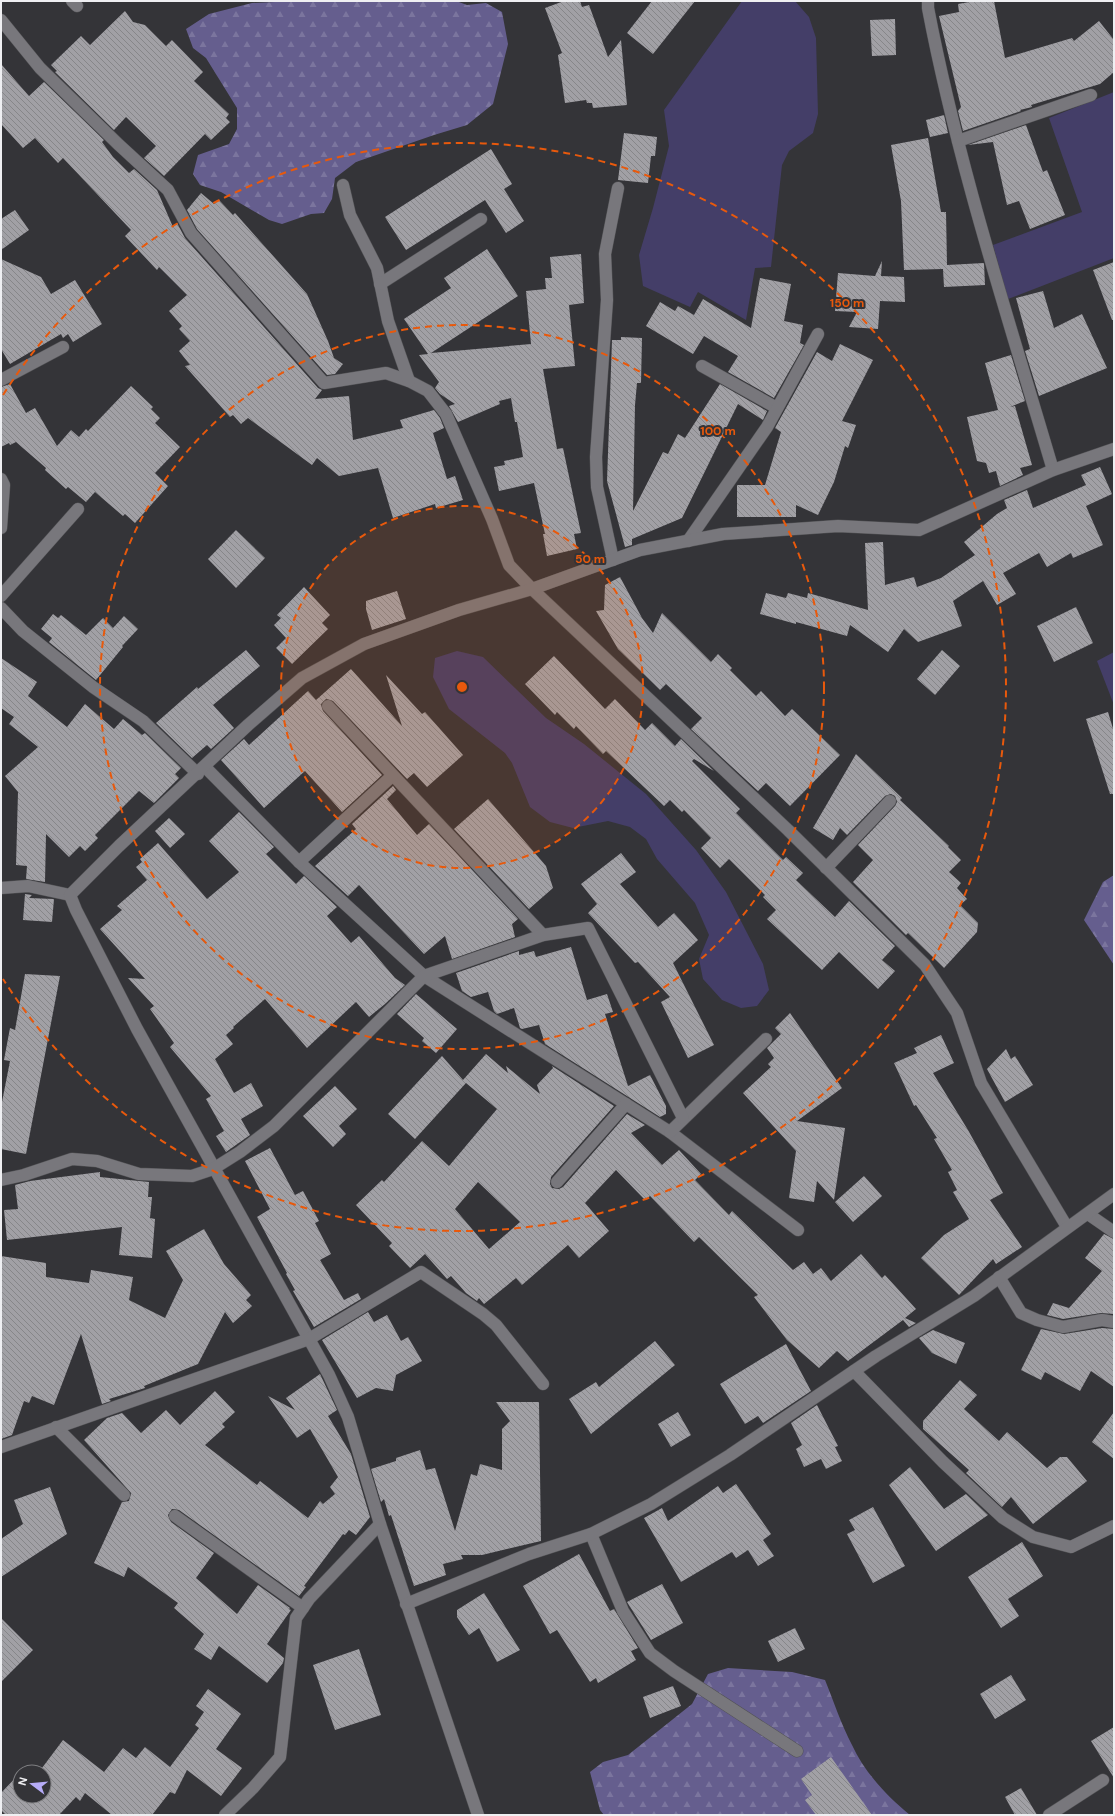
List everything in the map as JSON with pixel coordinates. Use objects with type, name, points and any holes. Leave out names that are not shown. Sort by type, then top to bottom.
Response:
[{"type":"street","points":[[928,1],[940,71],[958,141],[1053,470]]},
{"type":"street","points":[[1,20],[40,68],[168,190],[190,233],[324,383],[386,373],[409,381],[428,391],[446,414],[492,519],[509,565],[532,589],[826,868],[925,965],[957,1013],[981,1083],[1067,1227]]},
{"type":"street","points":[[958,141],[1091,95]]},
{"type":"street","points":[[343,185],[350,215],[378,268],[388,321],[409,381]]},
{"type":"street","points":[[613,560],[597,487],[596,457],[607,300],[605,254],[618,188]]},
{"type":"street","points":[[380,284],[481,219]]},
{"type":"street","points":[[688,541],[767,427],[818,334]]},
{"type":"street","points":[[1,380],[63,348]]},
{"type":"street","points":[[702,366],[777,408]]},
{"type":"street","points":[[70,895],[119,846],[248,725],[302,678],[364,644],[459,610],[532,589],[640,550],[723,534],[838,526],[919,530],[1053,470],[1114,449]]},
{"type":"street","points":[[1,479],[4,485],[1,528]]},
{"type":"street","points":[[1,596],[78,509]]},
{"type":"street","points":[[1,608],[23,631],[93,687],[143,721],[201,770],[424,976],[670,1132],[798,1230]]},
{"type":"street","points":[[328,706],[543,936]]},
{"type":"street","points":[[299,862],[392,776]]},
{"type":"street","points":[[826,868],[890,802]]},
{"type":"street","points":[[1,888],[28,886],[70,895]]},
{"type":"street","points":[[70,895],[76,910],[137,1029],[329,1375],[348,1417],[406,1604],[478,1815]]},
{"type":"street","points":[[1,1180],[24,1175],[72,1159],[97,1161],[140,1174],[192,1176],[213,1168],[240,1152],[274,1126],[424,976],[543,936],[588,928],[683,1118]]},
{"type":"street","points":[[670,1132],[766,1039]]},
{"type":"street","points":[[557,1182],[626,1104]]},
{"type":"street","points":[[406,1604],[530,1554],[591,1534],[658,1500],[854,1371],[974,1296],[1114,1194]]},
{"type":"street","points":[[1088,1214],[1114,1232]]},
{"type":"street","points":[[1,1447],[309,1339],[421,1272],[483,1314],[496,1325],[543,1384]]},
{"type":"street","points":[[999,1277],[1021,1313],[1037,1320],[1063,1327],[1102,1320],[1114,1322]]},
{"type":"street","points":[[854,1371],[942,1462],[1003,1518],[1033,1537],[1071,1547],[1114,1526]]},
{"type":"street","points":[[56,1427],[124,1495]]},
{"type":"street","points":[[175,1516],[303,1608]]},
{"type":"street","points":[[225,1815],[254,1788],[280,1757],[296,1618],[309,1599],[380,1524]]},
{"type":"street","points":[[591,1534],[623,1611],[650,1653],[674,1671],[797,1751]]},
{"type":"street","points":[[1049,1815],[1103,1780]]},
{"type":"shaded area","points":[[742,1],[795,1],[809,17],[816,38],[818,114],[813,133],[789,151],[782,165],[771,267],[755,268],[746,320],[698,292],[690,307],[643,286],[639,255],[669,146],[664,110]]},
{"type":"shaded area","points":[[1114,92],[1114,258],[1008,299],[993,245],[1082,212],[1049,118]]},
{"type":"shaded area","points":[[457,651],[483,657],[546,718],[584,744],[646,794],[696,850],[726,892],[763,964],[769,990],[757,1006],[741,1008],[722,1000],[703,979],[699,959],[709,935],[695,903],[657,859],[646,839],[630,827],[608,821],[573,828],[550,822],[530,807],[512,763],[505,753],[449,709],[433,677],[435,658]]},
{"type":"shaded area","points":[[1114,652],[1114,705],[1097,661]]},
{"type":"green space","points":[[277,1],[456,1],[467,5],[486,3],[502,12],[508,44],[493,104],[467,125],[356,162],[335,178],[332,199],[324,213],[311,214],[282,224],[269,220],[221,192],[200,185],[193,174],[198,155],[229,144],[237,129],[237,108],[206,58],[193,48],[186,29],[209,14],[252,3]]},
{"type":"green space","points":[[1114,875],[1114,965],[1084,920],[1103,882]]},
{"type":"green space","points":[[728,1668],[792,1672],[825,1680],[844,1729],[863,1765],[885,1792],[910,1815],[604,1815],[600,1810],[590,1772],[603,1762],[628,1755],[692,1704],[708,1674]]},
{"type":"building","points":[[564,1],[580,1],[582,7],[589,5],[608,57],[621,40],[627,105],[593,108],[592,103],[587,103],[586,100],[565,103],[558,55],[562,53],[545,8]]},
{"type":"building","points":[[652,1],[695,1],[653,54],[627,33]]},
{"type":"building","points":[[975,1],[994,1],[1005,58],[1072,38],[1074,41],[1099,21],[1114,40],[1114,72],[1100,84],[1031,105],[1032,107],[963,131],[958,111],[961,107],[939,16],[959,12],[958,4]]},
{"type":"building","points":[[125,11],[133,22],[145,25],[166,46],[172,40],[203,72],[194,81],[229,114],[226,118],[230,122],[211,140],[205,134],[164,176],[144,158],[156,146],[126,117],[114,130],[55,72],[57,71],[51,65],[81,36],[90,45]]},
{"type":"building","points":[[895,19],[896,55],[872,56],[870,20]]},
{"type":"building","points":[[1,64],[29,96],[44,82],[104,140],[102,142],[113,157],[129,173],[134,169],[157,190],[173,227],[177,223],[185,238],[318,388],[322,390],[315,399],[349,396],[353,440],[403,428],[400,420],[434,410],[440,418],[444,428],[433,433],[447,479],[455,476],[463,500],[436,508],[435,504],[393,518],[378,468],[339,476],[317,458],[312,465],[248,418],[241,424],[233,415],[230,417],[185,366],[190,365],[179,351],[190,341],[179,329],[182,326],[169,311],[187,295],[159,267],[157,270],[125,236],[131,230],[63,158],[58,163],[35,138],[23,148],[1,124]]},
{"type":"building","points":[[944,115],[948,133],[930,137],[926,120]]},
{"type":"building","points":[[1026,125],[1043,172],[1047,170],[1065,215],[1030,229],[1019,201],[1007,205],[993,142],[968,145]]},
{"type":"building","points":[[624,133],[657,137],[655,156],[651,156],[648,183],[618,180]]},
{"type":"building","points":[[928,138],[941,212],[946,212],[947,265],[984,263],[985,285],[944,287],[943,269],[904,270],[901,201],[891,145]]},
{"type":"building","points":[[491,149],[512,184],[504,189],[524,221],[506,233],[485,200],[406,250],[385,217]]},
{"type":"building","points":[[201,193],[214,204],[219,200],[233,215],[235,213],[307,294],[334,358],[343,364],[335,374],[327,375],[197,229],[187,210]]},
{"type":"building","points":[[15,210],[29,230],[1,250],[1,219]]},
{"type":"building","points":[[487,249],[518,296],[431,353],[531,344],[526,291],[546,289],[545,278],[552,278],[550,257],[581,254],[584,303],[569,305],[575,366],[543,369],[557,449],[563,448],[581,533],[574,534],[577,549],[547,556],[543,534],[545,534],[534,483],[499,491],[494,467],[505,465],[504,461],[523,457],[511,398],[499,401],[500,404],[458,422],[449,406],[455,404],[440,394],[435,388],[439,382],[419,355],[428,354],[404,319],[451,288],[444,278]]},
{"type":"building","points":[[1,259],[41,277],[51,294],[75,280],[102,324],[73,342],[68,334],[63,338],[61,334],[10,364],[1,349]]},
{"type":"building","points":[[882,261],[881,276],[904,277],[905,302],[880,301],[878,329],[849,327],[857,312],[835,311],[838,273],[875,276]]},
{"type":"building","points":[[1114,262],[1114,320],[1112,320],[1093,270]]},
{"type":"building","points":[[760,278],[791,284],[784,321],[803,325],[800,343],[804,345],[774,398],[728,372],[738,356],[704,336],[693,354],[646,326],[660,302],[675,311],[678,306],[694,315],[703,299],[751,328]]},
{"type":"building","points":[[1043,291],[1054,328],[1082,314],[1107,368],[1039,396],[1025,351],[1030,349],[1016,298]]},
{"type":"building","points":[[621,337],[642,338],[641,383],[637,383],[635,405],[633,511],[663,452],[668,454],[678,434],[685,438],[720,384],[767,411],[763,420],[738,404],[682,518],[632,539],[632,545],[625,547],[607,481],[612,340],[621,340]]},
{"type":"building","points":[[840,344],[873,360],[842,421],[856,425],[848,448],[845,446],[834,482],[818,515],[796,505],[796,517],[737,517],[737,485],[765,485],[781,432],[775,428],[817,352],[832,361]]},
{"type":"building","points":[[1011,355],[1025,401],[1010,407],[1015,406],[1032,465],[1020,468],[1023,475],[1000,486],[996,471],[989,473],[986,463],[977,461],[967,417],[998,410],[985,363]]},
{"type":"building","points":[[10,384],[26,413],[35,408],[57,446],[71,430],[79,437],[86,429],[88,431],[131,386],[153,407],[151,409],[160,418],[155,423],[180,447],[155,473],[168,486],[135,523],[125,514],[123,516],[95,492],[86,502],[68,487],[66,489],[45,470],[46,468],[16,442],[10,445],[9,443],[1,447],[1,387]]},
{"type":"building","points":[[1100,467],[1112,494],[1086,506],[1103,545],[1073,558],[1071,553],[1047,567],[1039,553],[1003,573],[1016,594],[997,605],[983,581],[953,601],[962,626],[918,642],[904,629],[888,652],[850,625],[847,636],[760,614],[766,593],[786,598],[788,593],[807,598],[808,593],[868,610],[865,543],[883,542],[885,585],[914,577],[917,587],[941,578],[975,555],[964,542],[997,514],[1007,508],[1004,500],[1027,490],[1033,508],[1086,485],[1081,475]]},
{"type":"building","points":[[236,530],[265,558],[236,588],[208,559]]},
{"type":"building","points":[[620,577],[642,618],[653,633],[662,613],[711,662],[718,654],[732,668],[730,670],[756,696],[761,691],[785,716],[792,709],[840,755],[790,806],[766,783],[758,791],[691,729],[702,718],[666,684],[660,690],[618,649],[596,611],[604,610],[605,585]]},
{"type":"building","points":[[304,587],[330,615],[322,623],[328,629],[292,664],[276,648],[286,638],[274,625],[281,618],[277,615]]},
{"type":"building","points":[[397,591],[406,619],[372,630],[366,609],[366,601]]},
{"type":"building","points":[[1076,607],[1093,643],[1054,662],[1037,626]]},
{"type":"building","points":[[53,614],[58,618],[61,615],[86,635],[103,618],[113,628],[124,616],[138,629],[122,646],[123,647],[96,680],[49,642],[52,638],[41,629]]},
{"type":"building","points":[[246,650],[260,666],[213,705],[234,728],[211,749],[207,745],[192,758],[156,723],[197,687],[198,689]]},
{"type":"building","points":[[942,650],[960,666],[935,695],[917,679]]},
{"type":"building","points":[[554,656],[605,709],[615,699],[645,730],[652,723],[675,746],[681,739],[714,771],[694,759],[692,761],[740,809],[736,813],[783,860],[786,857],[803,873],[796,880],[835,917],[849,901],[895,946],[882,960],[895,971],[878,989],[839,952],[822,970],[767,919],[776,910],[763,897],[765,895],[729,859],[720,868],[701,848],[711,838],[684,810],[682,812],[670,800],[664,806],[606,751],[603,754],[576,726],[574,729],[557,712],[555,715],[525,684]]},
{"type":"building","points":[[1,658],[37,682],[28,696],[67,727],[85,704],[114,729],[123,719],[142,735],[145,733],[181,768],[175,774],[179,778],[154,803],[139,791],[95,835],[98,838],[85,851],[80,846],[69,857],[46,834],[45,882],[26,879],[27,866],[16,865],[18,792],[5,776],[38,747],[9,724],[14,717],[1,708]]},
{"type":"building","points":[[351,669],[402,726],[386,675],[422,714],[425,712],[463,755],[427,787],[414,773],[407,779],[333,701],[326,699],[321,704],[323,711],[382,775],[342,812],[305,771],[264,808],[221,760],[244,739],[249,745],[308,691],[316,700]]},
{"type":"building","points":[[1108,712],[1114,732],[1114,794],[1110,794],[1086,719]]},
{"type":"building","points":[[856,754],[902,798],[900,800],[949,846],[948,847],[961,860],[949,872],[961,883],[957,888],[967,899],[960,905],[978,923],[977,932],[944,968],[908,933],[906,935],[853,882],[873,860],[858,845],[895,806],[897,802],[895,796],[891,794],[885,796],[847,835],[840,828],[833,840],[813,828]]},
{"type":"building","points":[[393,786],[396,790],[387,799],[417,835],[429,824],[518,919],[512,924],[515,937],[452,959],[445,936],[424,954],[359,885],[348,896],[315,866],[356,829],[352,824]]},
{"type":"building","points":[[488,799],[546,866],[553,888],[529,909],[454,829]]},
{"type":"building","points":[[239,812],[274,847],[266,854],[296,884],[304,876],[337,907],[327,916],[351,943],[359,936],[395,978],[405,985],[369,1017],[356,1002],[307,1048],[265,999],[233,1027],[234,1028],[226,1035],[233,1044],[215,1059],[234,1093],[251,1083],[263,1106],[241,1119],[250,1135],[226,1152],[216,1136],[224,1131],[206,1099],[211,1096],[170,1047],[174,1043],[150,1009],[154,1006],[128,978],[145,979],[100,929],[122,910],[117,906],[147,880],[136,867],[142,862],[140,859],[158,843],[207,899],[239,872],[209,841]]},
{"type":"building","points":[[169,818],[185,834],[170,848],[155,831]]},
{"type":"building","points":[[621,853],[636,872],[620,884],[658,927],[674,913],[698,940],[673,963],[714,1045],[688,1058],[661,1002],[670,997],[638,962],[635,963],[588,913],[597,904],[581,884]]},
{"type":"building","points":[[25,894],[32,895],[29,898],[54,899],[52,922],[23,920]]},
{"type":"building","points":[[571,947],[587,1000],[607,994],[613,1012],[605,1014],[628,1086],[650,1075],[666,1106],[666,1114],[660,1117],[545,1044],[539,1025],[522,1029],[520,1028],[514,1008],[497,1014],[494,1011],[488,992],[471,997],[462,991],[456,973],[519,951],[519,955],[534,951],[536,957]]},
{"type":"building","points":[[25,974],[60,976],[26,1154],[1,1149],[1,1107],[10,1061],[4,1060],[10,1028],[15,1030]]},
{"type":"building","points":[[416,994],[457,1029],[436,1053],[422,1041],[424,1038],[397,1014]]},
{"type":"building","points":[[790,1013],[842,1088],[797,1121],[845,1128],[834,1200],[817,1181],[814,1202],[789,1198],[796,1151],[743,1093],[771,1067],[768,1064],[774,1058],[767,1048],[781,1034],[775,1028]]},
{"type":"building","points":[[941,1035],[954,1063],[933,1073],[968,1130],[1003,1193],[990,1200],[1022,1247],[996,1264],[993,1259],[959,1295],[921,1258],[944,1235],[969,1219],[953,1192],[957,1190],[948,1172],[952,1170],[934,1139],[937,1138],[916,1105],[914,1106],[894,1063],[917,1053],[914,1048]]},
{"type":"building","points":[[1006,1049],[1011,1059],[1015,1056],[1033,1085],[1005,1102],[987,1069]]},
{"type":"building","points":[[486,1054],[508,1073],[506,1066],[540,1094],[537,1085],[553,1068],[552,1066],[614,1106],[551,1177],[550,1184],[552,1188],[559,1189],[563,1187],[627,1114],[645,1125],[631,1133],[662,1165],[679,1150],[701,1174],[695,1180],[729,1215],[732,1211],[793,1270],[804,1262],[813,1274],[821,1268],[831,1281],[861,1254],[882,1278],[885,1275],[916,1309],[905,1318],[916,1323],[909,1327],[903,1320],[848,1361],[837,1351],[819,1368],[787,1340],[754,1297],[758,1295],[699,1237],[694,1242],[650,1196],[645,1200],[616,1170],[585,1203],[609,1231],[579,1258],[568,1245],[522,1285],[516,1278],[484,1304],[479,1298],[477,1301],[466,1293],[451,1276],[447,1279],[425,1254],[410,1268],[389,1246],[392,1243],[356,1205],[382,1180],[384,1182],[422,1141],[449,1166],[497,1109],[466,1083],[415,1139],[388,1114],[442,1056],[463,1080]],"holes":[[[478,1182],[520,1222],[489,1249],[455,1209]]]},
{"type":"building","points":[[335,1086],[357,1109],[339,1126],[346,1134],[333,1147],[303,1116]]},
{"type":"building","points":[[270,1148],[295,1195],[303,1191],[319,1221],[315,1223],[331,1254],[320,1260],[344,1300],[358,1293],[361,1299],[314,1327],[293,1291],[295,1290],[286,1274],[287,1273],[257,1217],[270,1209],[245,1161]]},
{"type":"building","points":[[100,1172],[100,1177],[149,1182],[148,1197],[152,1197],[150,1218],[155,1219],[152,1258],[119,1255],[122,1227],[7,1240],[4,1210],[18,1209],[15,1185],[30,1181]]},
{"type":"building","points":[[864,1176],[882,1196],[853,1222],[835,1202]]},
{"type":"building","points":[[204,1229],[224,1264],[251,1295],[246,1300],[252,1306],[233,1323],[225,1312],[198,1364],[144,1386],[145,1388],[109,1399],[111,1401],[102,1404],[81,1334],[54,1405],[32,1396],[29,1403],[24,1401],[12,1435],[1,1439],[1,1256],[46,1263],[46,1277],[89,1283],[91,1270],[133,1277],[129,1300],[165,1318],[183,1280],[166,1251]]},
{"type":"building","points":[[1104,1234],[1114,1239],[1114,1314],[1101,1313],[1063,1319],[1047,1315],[1053,1303],[1069,1308],[1102,1271],[1085,1258]]},
{"type":"building","points":[[368,1312],[374,1322],[387,1315],[401,1341],[408,1337],[422,1361],[396,1375],[393,1391],[376,1388],[357,1398],[322,1340]]},
{"type":"building","points":[[1102,1328],[1114,1329],[1114,1387],[1091,1371],[1080,1391],[1045,1372],[1041,1380],[1021,1370],[1041,1329],[1064,1334]]},
{"type":"building","points":[[933,1330],[965,1343],[956,1364],[932,1353],[919,1338]]},
{"type":"building","points":[[655,1341],[675,1365],[591,1434],[569,1399],[596,1382],[599,1387]]},
{"type":"building","points":[[786,1344],[811,1391],[763,1423],[758,1416],[745,1424],[720,1384]]},
{"type":"building","points":[[320,1374],[337,1410],[328,1416],[351,1454],[370,1517],[356,1535],[349,1530],[345,1535],[343,1534],[304,1586],[306,1587],[299,1596],[179,1510],[172,1509],[168,1515],[171,1522],[214,1553],[196,1578],[237,1614],[258,1585],[290,1608],[289,1609],[291,1610],[267,1644],[284,1658],[283,1663],[267,1683],[219,1646],[211,1660],[194,1649],[204,1634],[174,1608],[178,1603],[128,1567],[124,1577],[94,1563],[122,1502],[129,1501],[131,1493],[84,1440],[107,1418],[122,1413],[141,1433],[166,1410],[180,1425],[215,1391],[235,1412],[222,1424],[225,1427],[205,1445],[257,1485],[260,1481],[308,1518],[320,1501],[323,1504],[335,1494],[330,1487],[338,1477],[310,1429],[297,1438],[268,1396],[295,1410],[286,1398]]},
{"type":"building","points":[[960,1380],[977,1395],[964,1409],[999,1441],[1007,1432],[1047,1468],[1060,1457],[1067,1457],[1087,1481],[1033,1524],[1011,1497],[1002,1507],[966,1473],[969,1470],[923,1429],[923,1421]]},
{"type":"building","points":[[496,1402],[539,1402],[541,1541],[482,1555],[461,1555],[463,1559],[443,1564],[446,1575],[414,1586],[391,1515],[389,1516],[384,1499],[381,1502],[371,1469],[396,1461],[396,1458],[420,1450],[426,1470],[435,1468],[455,1531],[471,1474],[477,1476],[480,1464],[502,1470],[502,1429],[510,1421]]},
{"type":"building","points":[[817,1405],[838,1446],[835,1447],[842,1461],[826,1469],[821,1459],[804,1467],[796,1449],[802,1445],[791,1423]]},
{"type":"building","points":[[678,1412],[691,1435],[671,1447],[658,1424]]},
{"type":"building","points":[[1114,1412],[1114,1459],[1092,1442]]},
{"type":"building","points":[[910,1467],[944,1509],[966,1494],[988,1515],[936,1551],[889,1485]]},
{"type":"building","points":[[736,1484],[771,1534],[763,1540],[774,1556],[758,1566],[748,1550],[736,1558],[732,1552],[681,1582],[644,1518],[662,1508],[668,1521],[718,1486],[723,1493]]},
{"type":"building","points":[[50,1487],[67,1534],[1,1577],[1,1539],[23,1524],[14,1500]]},
{"type":"building","points":[[873,1507],[905,1566],[873,1583],[847,1534],[855,1530],[849,1520]]},
{"type":"building","points":[[1022,1542],[1043,1576],[1008,1599],[1019,1616],[1001,1628],[968,1577]]},
{"type":"building","points":[[579,1554],[610,1611],[614,1609],[638,1648],[631,1651],[636,1660],[598,1683],[596,1678],[590,1682],[557,1630],[550,1634],[523,1586]]},
{"type":"building","points":[[662,1584],[683,1623],[651,1640],[627,1602]]},
{"type":"building","points":[[484,1593],[520,1650],[497,1662],[479,1628],[469,1635],[457,1617],[457,1610]]},
{"type":"building","points":[[1,1618],[33,1650],[1,1682]]},
{"type":"building","points":[[795,1628],[805,1649],[778,1662],[768,1641]]},
{"type":"building","points":[[359,1649],[381,1715],[335,1730],[313,1665]]},
{"type":"building","points":[[1011,1675],[1026,1700],[995,1719],[980,1694]]},
{"type":"building","points":[[673,1686],[681,1706],[650,1718],[643,1697]]},
{"type":"building","points":[[208,1689],[241,1714],[216,1749],[242,1768],[221,1796],[187,1770],[175,1794],[170,1792],[152,1815],[112,1815],[85,1793],[80,1801],[76,1797],[59,1815],[6,1815],[1,1810],[1,1793],[12,1781],[12,1804],[52,1804],[52,1764],[45,1764],[63,1740],[104,1772],[123,1748],[136,1758],[145,1747],[170,1767],[199,1728],[195,1725],[204,1712],[196,1706]]},
{"type":"building","points":[[1114,1727],[1114,1778],[1091,1741]]},
{"type":"building","points":[[831,1757],[872,1815],[816,1815],[805,1800],[812,1795],[801,1779]]},
{"type":"building","points":[[1021,1788],[1037,1815],[1015,1815],[1005,1797]]}]
